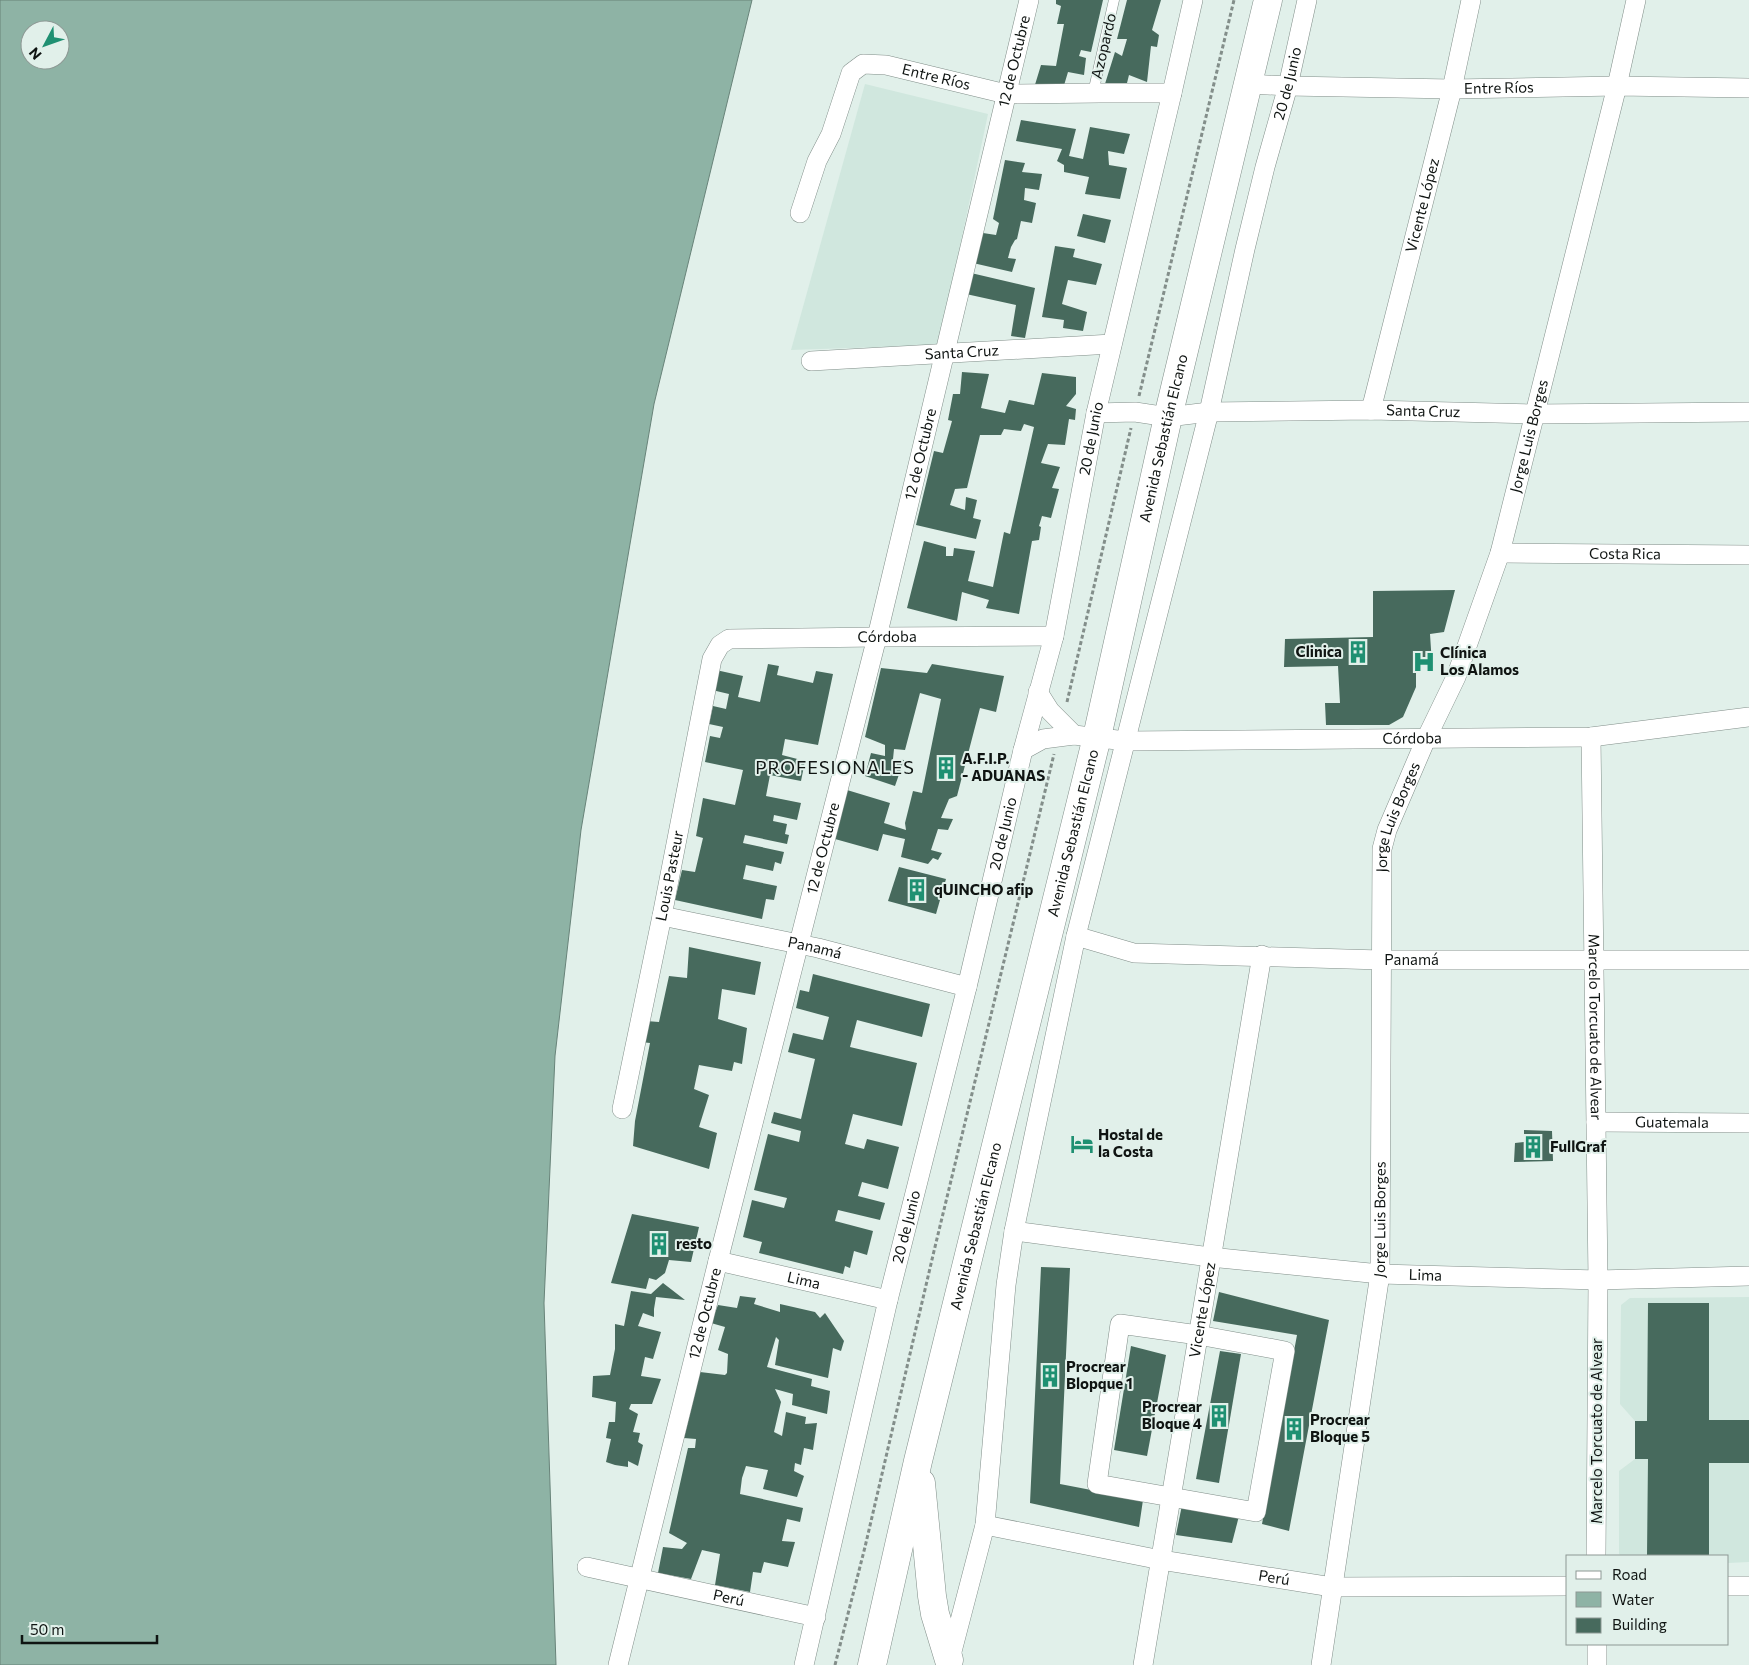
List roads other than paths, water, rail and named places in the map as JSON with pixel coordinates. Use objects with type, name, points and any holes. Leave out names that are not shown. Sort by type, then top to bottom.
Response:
[{"type":"main road","name":"Avenida Sebastián Elcano","points":[[872,1665],[918,1461],[1073,733],[1168,416],[1268,0]]},
{"type":"main road","points":[[918,1461],[932,1596],[935,1614],[949,1660]]},
{"type":"street","name":"12 de Octubre","points":[[618,1665],[718,1261],[877,636],[1029,0]]},
{"type":"street","name":"20 de Junio","points":[[804,1665],[888,1300],[1023,750],[1054,636],[1096,413],[1193,0]]},
{"type":"street","name":"20 de Junio","points":[[949,1660],[984,1525],[1006,1285],[1014,1231],[1076,936],[1209,412],[1245,249],[1265,167],[1288,86],[1306,0]]},
{"type":"street","name":"Vicente López","points":[[1371,410],[1452,89],[1471,0]]},
{"type":"street","name":"Jorge Luis Borges","points":[[1321,1665],[1380,1274],[1382,849],[1426,739],[1456,677],[1500,553],[1617,86],[1636,0]]},
{"type":"street","name":"Entre Ríos","points":[[800,214],[818,161],[831,134],[850,73],[863,64],[886,65],[1006,94],[1172,94]]},
{"type":"street","name":"Entre Ríos","points":[[1248,84],[1452,89],[1617,86],[1749,88]]},
{"type":"street","name":"Santa Cruz","points":[[811,361],[1112,344]]},
{"type":"street","name":"Santa Cruz","points":[[1096,413],[1135,412],[1168,416],[1209,412],[1371,410],[1534,414],[1749,412]]},
{"type":"street","name":"Costa Rica","points":[[1500,553],[1749,555]]},
{"type":"street","name":"Córdoba","points":[[720,645],[729,640],[877,636],[1054,636]]},
{"type":"street","name":"Louis Pasteur","points":[[622,1109],[712,659],[720,645]]},
{"type":"street","points":[[1038,692],[1050,711],[1073,733]]},
{"type":"street","name":"Córdoba","points":[[1023,750],[1043,739],[1073,733],[1126,740],[1590,737],[1749,717]]},
{"type":"street","name":"Marcelo Torcuato de Alvear","points":[[1590,737],[1598,1280],[1596,1555]]},
{"type":"street","name":"Panamá","points":[[662,916],[799,944],[966,987]]},
{"type":"street","name":"Panamá","points":[[1076,936],[1134,953],[1262,955],[1381,960],[1749,960]]},
{"type":"street","name":"Vicente López","points":[[1143,1665],[1262,955]]},
{"type":"street","name":"Guatemala","points":[[1596,1122],[1749,1122]]},
{"type":"street","name":"Lima","points":[[1014,1231],[1210,1257],[1380,1274],[1598,1280],[1749,1276]]},
{"type":"street","name":"Lima","points":[[718,1261],[888,1300]]},
{"type":"street","points":[[1120,1324],[1198,1335],[1285,1351],[1256,1512],[1171,1498],[1097,1484],[1120,1324]]},
{"type":"street","name":"Perú","points":[[984,1525],[1161,1560],[1332,1587],[1566,1586]]},
{"type":"street","points":[[588,1566],[641,1578]]},
{"type":"street","name":"Perú","points":[[641,1578],[816,1617]]},
{"type":"street","points":[[1729,1586],[1749,1586]]},
{"type":"street","points":[[1597,1645],[1597,1665]]},
{"type":"lane","name":"Azopardo","points":[[1093,93],[1114,0]]},
{"type":"water","points":[[0,0],[752,0],[654,404],[581,830],[555,1056],[544,1303],[556,1665],[0,1665]]},
{"type":"place","name":"Clinica","points":[[1358,652]]},
{"type":"place","name":"Clínica Los Alamos","points":[[1424,662]]},
{"type":"place","name":"A.F.I.P. - ADUANAS","points":[[946,768]]},
{"type":"place","name":"qUINCHO afip","points":[[917,890]]},
{"type":"place","name":"Hostal de la Costa","points":[[1082,1144]]},
{"type":"place","name":"FullGraf","points":[[1533,1147]]},
{"type":"place","name":"resto","points":[[659,1244]]},
{"type":"place","name":"Procrear Blopque 1","points":[[1050,1376]]},
{"type":"place","name":"Procrear Bloque 4","points":[[1219,1416]]},
{"type":"place","name":"Procrear Bloque 5","points":[[1294,1429]]},
{"type":"district","name":"PROFESIONALES","points":[[835,768]]}]
